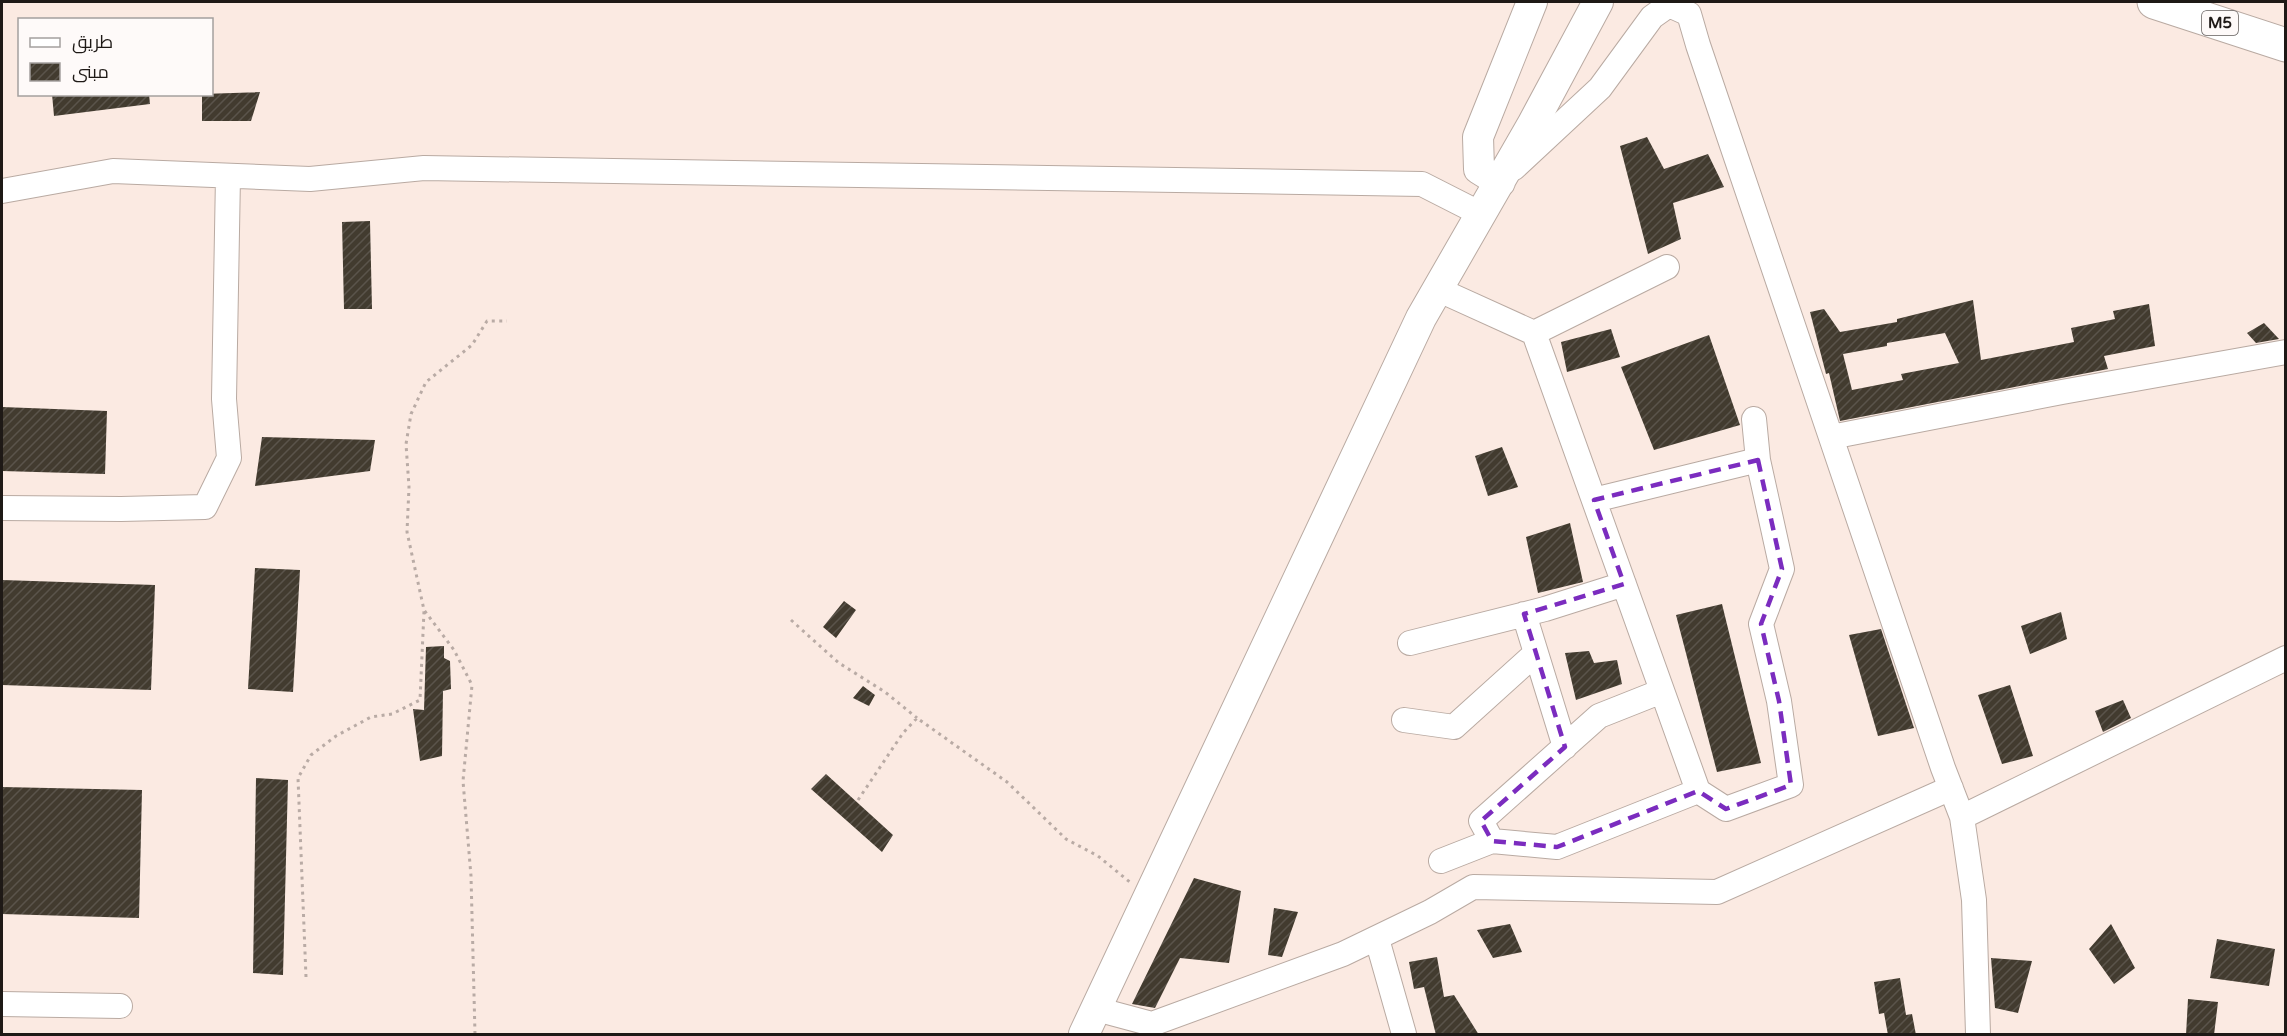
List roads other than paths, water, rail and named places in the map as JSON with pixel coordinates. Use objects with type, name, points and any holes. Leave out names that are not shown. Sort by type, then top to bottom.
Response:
[{"type":"highway","name":"M5","points":[[2154,2],[2286,45]]},
{"type":"main road","points":[[1500,182],[1479,169],[1478,137],[1532,2]]},
{"type":"main road","points":[[1090,1022],[1421,318],[1500,182],[1598,2]]},
{"type":"street","points":[[1500,182],[1600,88],[1652,17],[1669,6],[1689,14],[1962,817],[1974,900],[1978,1035]]},
{"type":"street","points":[[2,191],[113,171],[310,179],[424,168],[1422,184],[1481,214]]},
{"type":"street","points":[[2,508],[205,507],[229,458],[224,399],[228,176]]},
{"type":"street","points":[[1534,333],[1667,267]]},
{"type":"street","points":[[1437,290],[1534,333],[1698,791],[1726,809],[1791,785],[1779,701],[1761,624],[1782,569],[1758,460],[1754,419]]},
{"type":"street","points":[[1831,437],[2062,392],[2286,352]]},
{"type":"street","points":[[1594,500],[1758,460]]},
{"type":"street","points":[[1410,643],[1524,614],[1624,584]]},
{"type":"street","points":[[1524,614],[1565,747]]},
{"type":"street","points":[[1404,720],[1454,728],[1536,654]]},
{"type":"street","points":[[1962,817],[2286,658]]},
{"type":"street","points":[[1492,841],[1481,822],[1599,716],[1662,691]]},
{"type":"street","points":[[1090,1022],[1152,1024],[1343,954],[1377,939],[1473,887],[1717,892],[1951,788]]},
{"type":"street","points":[[1441,861],[1492,841],[1557,847],[1698,791]]},
{"type":"street","points":[[1377,939],[1404,1035]]},
{"type":"street","points":[[2,1004],[120,1006]]}]
